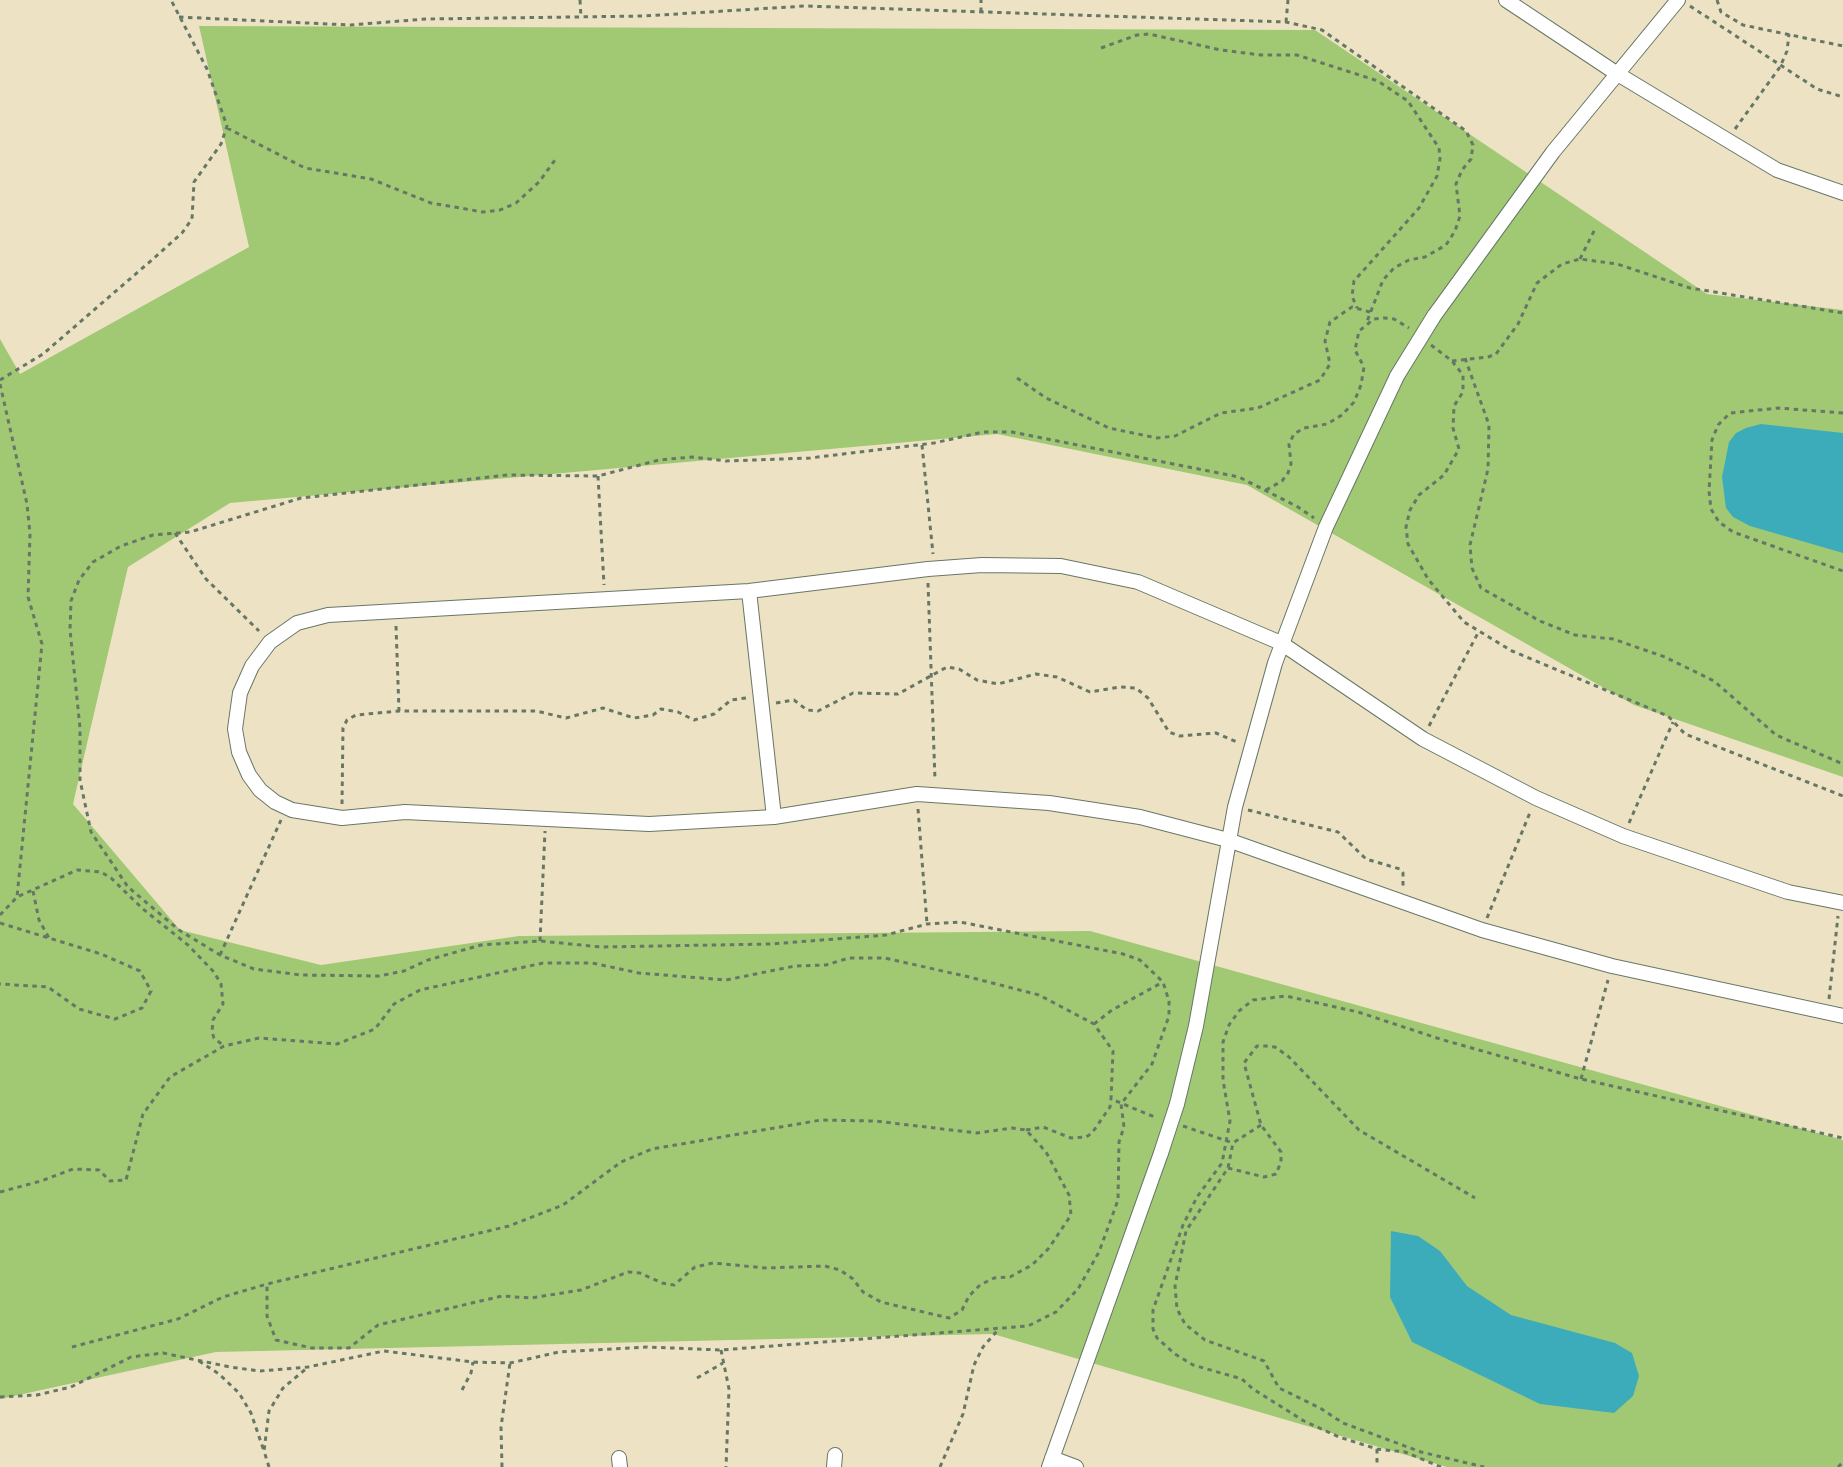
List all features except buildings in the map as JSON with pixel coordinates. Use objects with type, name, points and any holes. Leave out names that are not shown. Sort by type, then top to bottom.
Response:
[{"type":"street","points":[[1506,0],[1616,73],[1777,170],[1843,193]]},
{"type":"street","points":[[1076,1467],[1051,1462],[1177,1104],[1196,1026],[1228,840],[1249,747],[1281,643],[1326,527],[1397,376],[1434,316],[1540,170],[1616,73],[1680,0]]},
{"type":"street","points":[[1841,903],[1788,892],[1623,836],[1536,798],[1423,739],[1281,643],[1138,582],[1061,566],[982,565],[749,591],[328,615],[297,624],[270,642],[252,666],[240,693],[236,729],[239,752],[254,782],[275,802],[292,810],[342,818],[405,812],[649,824],[774,817],[916,794],[1049,803],[1140,817],[1228,840],[1482,930],[1612,966],[1843,1016]]},
{"type":"street","points":[[749,591],[774,817]]},
{"type":"path","points":[[0,380],[43,354],[188,227],[194,213],[194,182],[221,144],[227,128],[207,69],[171,0]]},
{"type":"path","points":[[580,0],[580,18]]},
{"type":"path","points":[[981,0],[981,12]]},
{"type":"path","points":[[1286,22],[1288,0]]},
{"type":"path","points":[[1680,0],[1780,67],[1817,89],[1843,97]]},
{"type":"path","points":[[1717,0],[1721,12],[1731,20],[1743,25],[1843,46]]},
{"type":"path","points":[[179,17],[350,25],[426,19],[580,18],[804,6],[1286,22],[1322,30],[1467,131],[1471,137],[1471,159],[1462,170],[1456,184],[1460,216],[1455,231],[1446,245],[1425,257],[1395,268],[1383,280],[1366,324],[1356,340],[1355,350],[1364,368],[1362,385],[1354,402],[1342,415],[1327,424],[1304,428],[1294,434],[1289,444],[1291,464],[1288,473],[1282,481],[1266,490]]},
{"type":"path","points":[[1101,48],[1137,35],[1149,34],[1229,51],[1297,55],[1378,81],[1408,101],[1439,148],[1437,176],[1419,208],[1354,281],[1352,296],[1357,308]]},
{"type":"path","points":[[1727,140],[1780,67],[1787,51],[1789,34]]},
{"type":"path","points":[[227,128],[305,168],[371,178],[431,203],[483,212],[500,210],[516,203],[540,182],[555,160]]},
{"type":"path","points":[[1580,259],[1595,229]]},
{"type":"path","points":[[1452,361],[1496,354],[1518,324],[1538,283],[1562,264],[1580,259],[1617,264],[1690,288],[1843,313]]},
{"type":"path","points":[[1017,378],[1046,398],[1109,428],[1157,438],[1175,436],[1221,413],[1258,408],[1320,380],[1330,364],[1325,341],[1327,328],[1336,318],[1352,307],[1370,312]]},
{"type":"path","points":[[1366,324],[1384,318],[1394,319],[1411,330]]},
{"type":"path","points":[[1427,342],[1459,367],[1464,383],[1460,400],[1454,406],[1453,428],[1458,449],[1444,475],[1419,495],[1410,510],[1406,527],[1408,544],[1428,579],[1464,622],[1512,651],[1668,716],[1685,734],[1843,796]]},
{"type":"path","points":[[1465,358],[1489,425],[1488,469],[1470,545],[1472,567],[1481,588],[1540,621],[1575,635],[1613,639],[1665,657],[1714,681],[1776,735],[1843,764]]},
{"type":"path","points":[[0,384],[27,504],[30,534],[27,597],[42,644],[17,897]]},
{"type":"path","points":[[1843,412],[1778,408],[1749,409],[1730,413],[1718,424],[1712,440],[1709,491],[1712,509],[1719,522],[1733,532],[1843,571]]},
{"type":"path","points":[[0,1397],[37,1395],[71,1387],[131,1357],[163,1353],[260,1371],[308,1367],[384,1351],[473,1362],[510,1363],[559,1352],[647,1347],[721,1350],[803,1342],[997,1331],[1028,1326],[1056,1312],[1078,1289],[1099,1252],[1118,1200],[1119,1142],[1124,1127],[1121,1104],[1152,1064],[1169,1016],[1169,1001],[1163,982],[1140,960],[1123,954],[960,922],[927,924],[886,935],[771,944],[601,947],[540,940],[481,945],[428,960],[404,971],[379,976],[301,975],[254,969],[220,955],[179,930],[128,887],[91,832],[80,780],[80,728],[70,630],[71,601],[79,580],[93,562],[121,546],[153,535],[176,533],[230,521],[301,498],[508,475],[598,476],[658,460],[692,457],[726,461],[763,461],[922,445],[982,432],[1012,432],[1239,477],[1298,507],[1326,527]]},
{"type":"path","points":[[922,445],[931,569],[931,677],[935,794]]},
{"type":"path","points":[[598,476],[605,600]]},
{"type":"path","points":[[176,533],[206,579],[270,642]]},
{"type":"path","points":[[395,612],[399,711]]},
{"type":"path","points":[[1423,739],[1479,631]]},
{"type":"path","points":[[342,818],[345,723],[356,716],[399,711],[536,711],[566,718],[603,708],[634,718],[653,715],[661,709],[678,712],[694,720],[714,714],[731,700],[794,700],[807,710],[818,711],[853,693],[898,694],[931,677],[940,669],[953,667],[977,680],[998,684],[1036,674],[1057,677],[1090,692],[1128,686],[1142,692],[1169,732],[1180,736],[1216,734],[1249,747]]},
{"type":"path","points":[[1623,836],[1673,722]]},
{"type":"path","points":[[916,794],[927,924]]},
{"type":"path","points":[[1482,930],[1536,798]]},
{"type":"path","points":[[1235,807],[1338,832],[1366,859],[1400,869],[1403,873],[1403,902]]},
{"type":"path","points":[[220,955],[258,874],[266,850],[282,820],[292,810]]},
{"type":"path","points":[[540,940],[546,818]]},
{"type":"path","points":[[0,915],[17,897],[77,870],[101,872],[111,878],[143,909],[188,945],[214,972],[224,994],[223,1004],[213,1020],[212,1032],[214,1038],[224,1046]]},
{"type":"path","points":[[33,891],[39,920],[49,938]]},
{"type":"path","points":[[1827,1013],[1841,903]]},
{"type":"path","points":[[0,923],[101,954],[140,971],[151,991],[142,1008],[115,1019],[79,1009],[48,987],[0,984]]},
{"type":"path","points":[[0,1192],[41,1181],[73,1169],[99,1170],[110,1181],[126,1180],[143,1114],[170,1077],[224,1046],[259,1038],[337,1044],[375,1029],[394,1004],[420,990],[543,963],[592,963],[639,973],[726,980],[795,966],[826,965],[849,958],[885,958],[1039,995],[1094,1024],[1113,1051],[1110,1107],[1092,1133],[1086,1137],[1071,1138],[1043,1127],[977,1132],[875,1121],[821,1120],[652,1149],[621,1162],[563,1205],[509,1226],[267,1284],[223,1297],[178,1319],[72,1347]]},
{"type":"path","points":[[1581,1079],[1612,966]]},
{"type":"path","points":[[1094,1024],[1112,1010],[1163,982]]},
{"type":"path","points":[[1421,1452],[1377,1449],[1339,1437],[1304,1421],[1253,1389],[1242,1379],[1229,1373],[1193,1365],[1157,1338],[1151,1319],[1162,1281],[1183,1225],[1197,1197],[1222,1163],[1227,1141],[1230,1121],[1223,1080],[1222,1042],[1229,1025],[1239,1011],[1253,1000],[1286,996],[1358,1012],[1440,1039],[1581,1079],[1843,1138]]},
{"type":"path","points":[[1228,1168],[1264,1177],[1276,1174],[1281,1162],[1281,1152],[1261,1125],[1244,1063],[1257,1046],[1266,1046],[1283,1051],[1359,1130],[1475,1198]]},
{"type":"path","points":[[1112,1099],[1133,1110]]},
{"type":"path","points":[[1261,1125],[1233,1143],[1228,1168],[1186,1231],[1174,1286],[1178,1309],[1185,1324],[1205,1340],[1264,1361],[1279,1388],[1320,1408],[1343,1423],[1421,1452],[1484,1467]]},
{"type":"path","points":[[267,1284],[267,1316],[276,1340],[312,1348],[349,1348],[378,1325],[502,1296],[531,1298],[581,1290],[628,1272],[640,1273],[662,1283],[674,1285],[695,1267],[713,1263],[766,1268],[825,1266],[840,1270],[854,1279],[863,1292],[881,1302],[941,1318],[949,1318],[962,1310],[969,1296],[980,1285],[994,1278],[1010,1277],[1032,1265],[1049,1248],[1071,1215],[1069,1196],[1062,1177],[1049,1162],[1046,1152],[1026,1130]]},
{"type":"path","points":[[1227,1141],[1233,1143]]},
{"type":"path","points":[[940,1467],[963,1414],[974,1365],[983,1347],[997,1331]]},
{"type":"path","points":[[721,1350],[729,1389],[726,1467]]},
{"type":"path","points":[[196,1359],[219,1374],[239,1393],[250,1413],[269,1467]]},
{"type":"path","points":[[462,1390],[471,1373],[473,1362]]},
{"type":"path","points":[[502,1467],[501,1428],[510,1363]]},
{"type":"path","points":[[697,1378],[723,1363]]},
{"type":"path","points":[[264,1451],[266,1426],[275,1398],[308,1367]]},
{"type":"path","points":[[1377,1449],[1377,1467]]},
{"type":"path","points":[[1405,1452],[1441,1467]]},
{"type":"path","points":[[1838,1467],[1843,1462]]},
{"type":"green space","points":[[199,26],[1315,30],[1707,294],[1843,310],[1843,777],[1634,705],[1247,485],[997,434],[230,503],[128,567],[73,804],[180,930],[321,965],[519,936],[1090,931],[1843,1140],[1843,1467],[1447,1467],[993,1334],[216,1352],[0,1399],[0,339],[20,374],[249,247]]},
{"type":"water","points":[[1761,424],[1843,433],[1843,553],[1750,526],[1733,517],[1726,508],[1722,477],[1729,442],[1736,433]]},
{"type":"water","points":[[1391,1231],[1418,1236],[1440,1251],[1467,1286],[1511,1315],[1615,1343],[1632,1353],[1639,1376],[1633,1396],[1614,1413],[1540,1404],[1412,1342],[1390,1297]]}]
